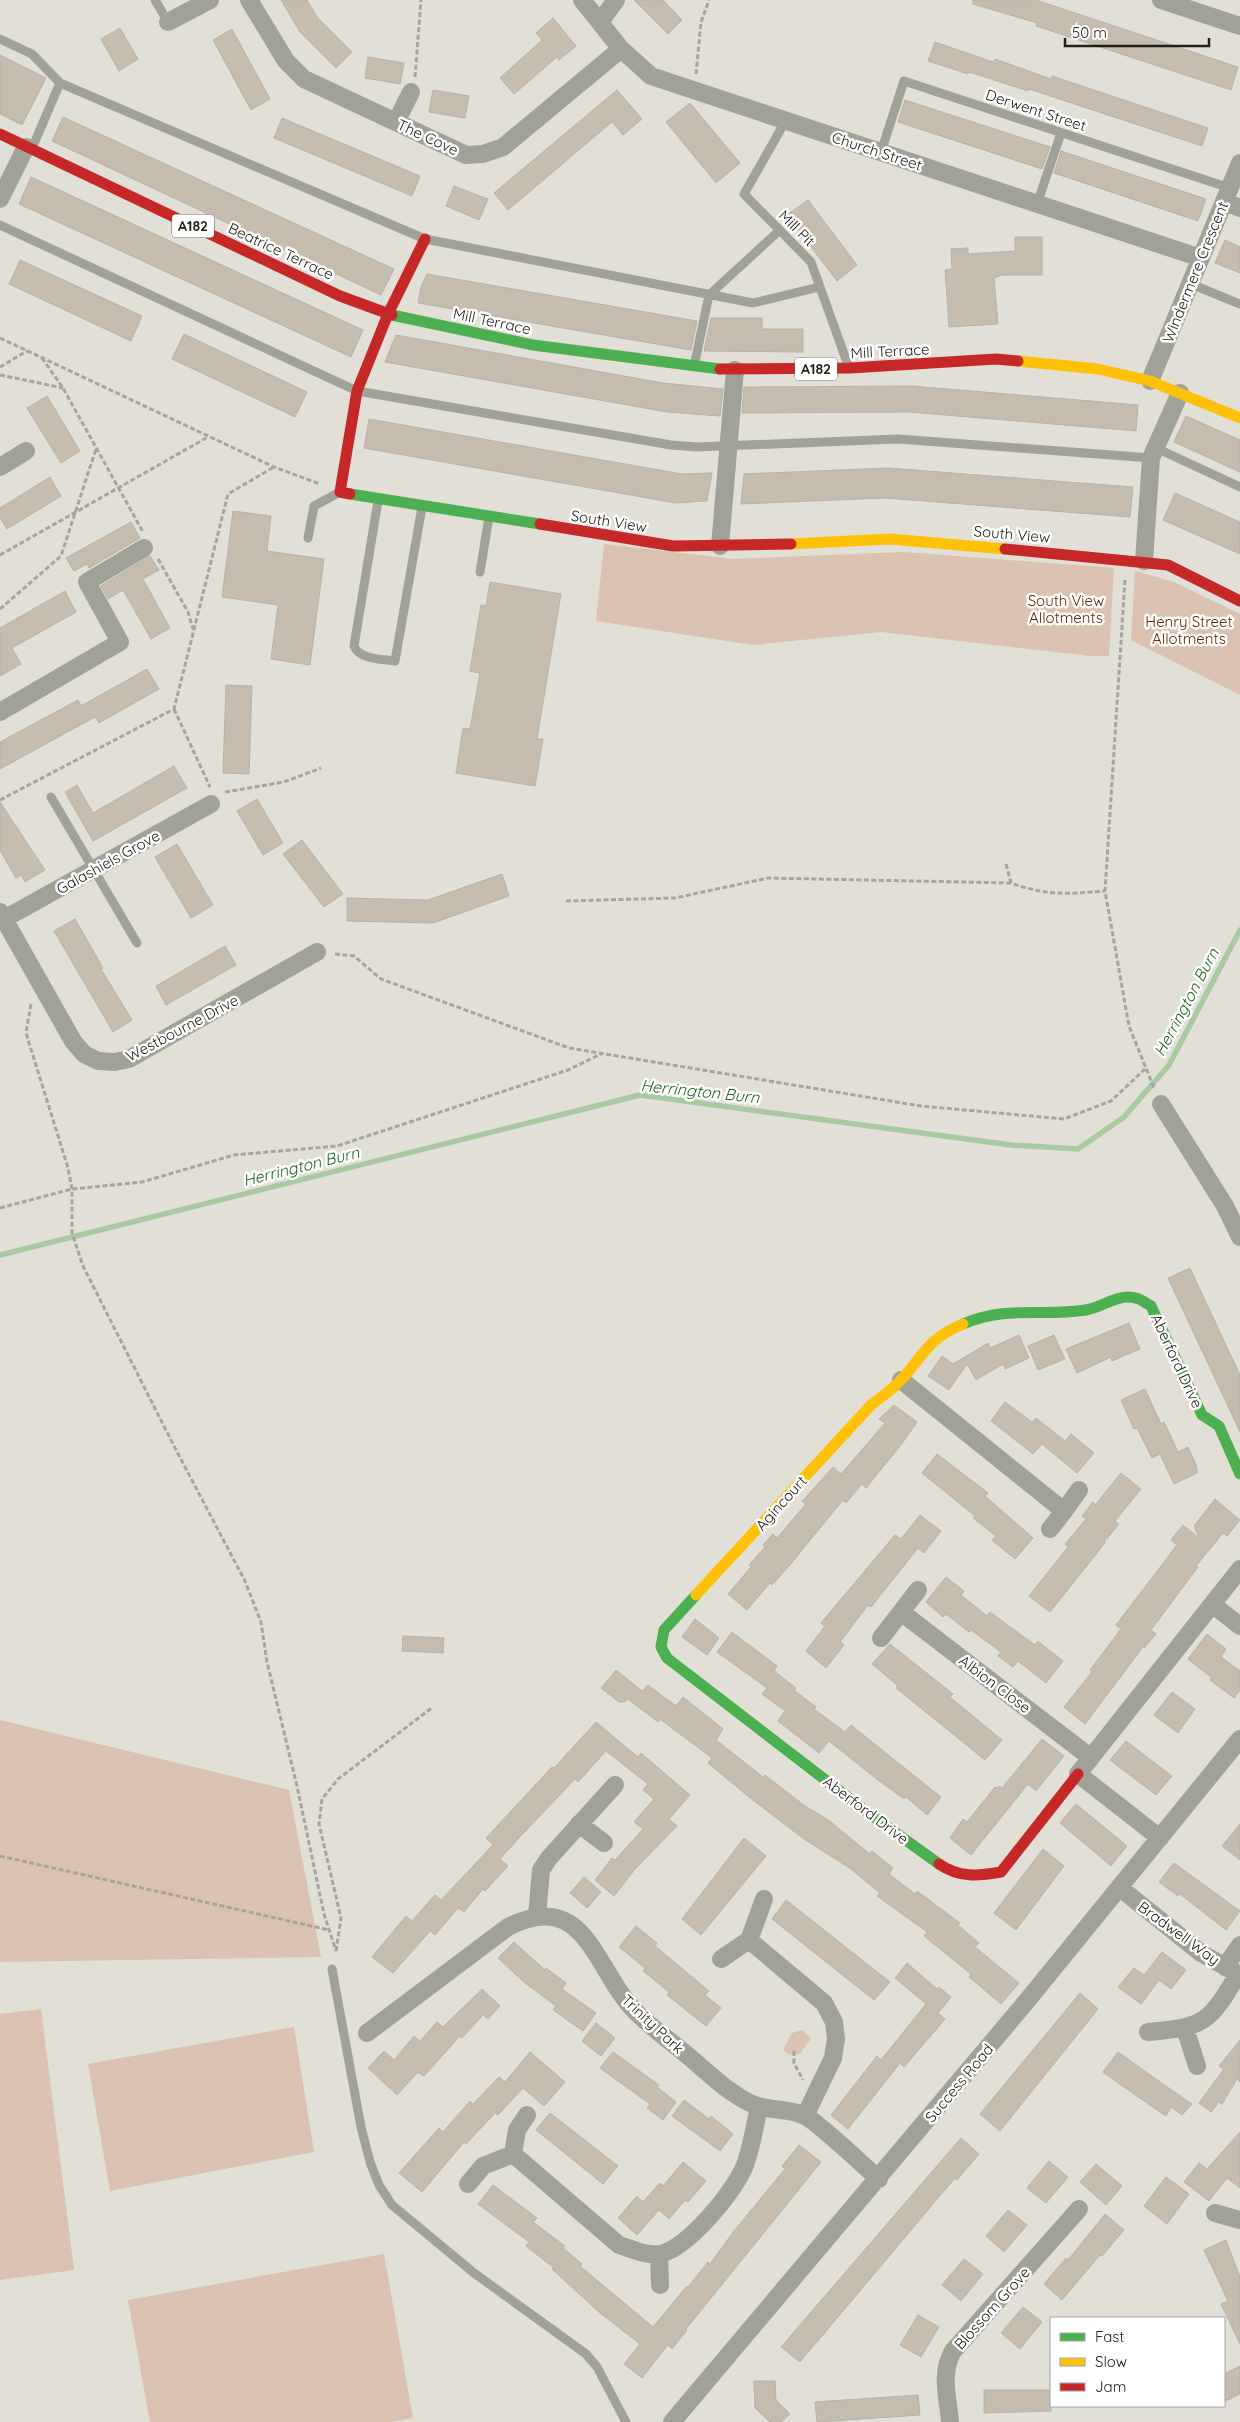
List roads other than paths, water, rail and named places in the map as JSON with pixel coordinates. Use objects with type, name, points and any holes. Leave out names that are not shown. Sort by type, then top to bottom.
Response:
[{"type":"street","points":[[168,22],[210,0]]},
{"type":"street","name":"The Cove","points":[[249,0],[286,61],[304,79],[466,155],[482,154],[503,147],[621,48]]},
{"type":"street","name":"Church Street","points":[[582,0],[621,48],[651,76],[1201,258]]},
{"type":"street","points":[[600,22],[616,0]]},
{"type":"street","points":[[1161,0],[1240,26]]},
{"type":"street","points":[[396,122],[411,92]]},
{"type":"street","name":"Beatrice Terrace","points":[[0,134],[340,296],[388,314]]},
{"type":"street","points":[[0,199],[29,148]]},
{"type":"street","name":"Windermere Crescent","points":[[1150,381],[1201,258],[1231,199],[1240,163]]},
{"type":"street","points":[[340,492],[357,391],[388,314],[425,239]]},
{"type":"street","name":"Mill Terrace","points":[[388,314],[533,345],[735,370],[850,368],[996,359],[1098,369],[1150,381],[1240,418]]},
{"type":"street","points":[[720,546],[735,370]]},
{"type":"street","points":[[1135,560],[1153,453],[1180,394]]},
{"type":"street","points":[[0,467],[26,451]]},
{"type":"street","name":"South View","points":[[340,492],[673,546],[720,546],[890,539],[1135,560],[1168,565],[1240,601]]},
{"type":"street","points":[[0,712],[120,642],[87,582],[148,546]]},
{"type":"street","name":"Galashiels Grove","points":[[2,916],[93,870],[212,799]]},
{"type":"street","name":"Westbourne Drive","points":[[2,916],[73,1041],[84,1054],[98,1061],[115,1062],[147,1051],[317,952]]},
{"type":"street","points":[[1161,1104],[1225,1206],[1240,1237]]},
{"type":"street","name":"Agincourt","points":[[664,1630],[871,1405],[901,1380],[928,1345],[947,1331],[988,1315],[1015,1311],[1058,1312],[1087,1310],[1131,1294],[1142,1298]]},
{"type":"street","name":"Aberford Drive","points":[[1142,1298],[1152,1306],[1202,1415],[1219,1426],[1240,1474]]},
{"type":"street","points":[[901,1380],[1064,1511]]},
{"type":"street","points":[[1050,1529],[1080,1490]]},
{"type":"street","name":"Aberford Drive","points":[[664,1630],[660,1647],[667,1658],[871,1815],[948,1870],[975,1877],[1001,1872],[1240,1569]]},
{"type":"street","points":[[881,1638],[918,1590]]},
{"type":"street","points":[[1213,1605],[1240,1626]]},
{"type":"street","name":"Albion Close","points":[[901,1612],[1090,1757]]},
{"type":"street","name":"Success Road","points":[[672,2422],[879,2179],[1120,1888],[1240,1739]]},
{"type":"street","points":[[1078,1774],[1160,1838]]},
{"type":"street","points":[[367,2033],[508,1927],[522,1920],[537,1916],[541,1870],[549,1858],[614,1785]]},
{"type":"street","points":[[579,1824],[604,1843]]},
{"type":"street","name":"Bradwell Way","points":[[1120,1888],[1202,1953],[1234,1972]]},
{"type":"street","points":[[721,1959],[749,1940],[764,1899]]},
{"type":"street","name":"Trinity Park","points":[[537,1916],[552,1917],[579,1930],[588,1939],[612,1983],[636,2012],[738,2097],[759,2106],[794,2111],[804,2116],[879,2179]]},
{"type":"street","points":[[749,1940],[824,2003],[834,2022],[836,2039],[833,2058],[804,2116]]},
{"type":"street","points":[[1148,2032],[1185,2028],[1210,2016],[1219,2005],[1234,1972],[1240,1945]]},
{"type":"street","points":[[1185,2028],[1198,2066]]},
{"type":"street","points":[[513,2154],[619,2244],[639,2252],[660,2254],[680,2245],[696,2232],[733,2186],[745,2166],[759,2106]]},
{"type":"street","points":[[513,2154],[517,2130],[527,2114]]},
{"type":"street","points":[[468,2184],[483,2166],[513,2154]]},
{"type":"street","name":"Blossom Grove","points":[[950,2422],[945,2374],[946,2363],[953,2351],[1079,2210]]},
{"type":"street","points":[[1215,2212],[1240,2220]]},
{"type":"street","points":[[660,2254],[660,2285]]},
{"type":"lane","points":[[154,0],[168,22]]},
{"type":"lane","points":[[0,39],[32,54],[60,83],[425,239],[753,303],[820,287]]},
{"type":"lane","name":"Derwent Street","points":[[881,152],[904,82],[1061,133],[1231,199]]},
{"type":"lane","points":[[29,148],[60,83]]},
{"type":"lane","name":"Mill Pit","points":[[786,120],[744,194],[811,262],[850,368]]},
{"type":"lane","points":[[1037,204],[1061,133]]},
{"type":"lane","points":[[0,225],[357,391],[671,445],[730,446],[898,439],[1153,453],[1240,487]]},
{"type":"lane","points":[[695,366],[709,295],[780,230]]},
{"type":"lane","points":[[1190,284],[1240,304]]},
{"type":"lane","points":[[308,538],[314,506],[340,492]]},
{"type":"lane","points":[[378,498],[354,646],[356,651],[363,655],[395,661],[422,506]]},
{"type":"lane","points":[[480,572],[490,517]]},
{"type":"lane","points":[[51,797],[137,943]]},
{"type":"lane","points":[[332,1969],[362,2127],[370,2162],[379,2185],[392,2204],[474,2273],[586,2354],[597,2367],[626,2422]]},
{"type":"waterway","name":"Herrington Burn","points":[[0,1255],[640,1095],[1011,1145],[1078,1149],[1124,1117],[1169,1065],[1240,930]]},
{"type":"park label","name":"South View Allotments","points":[[1066,608]]},
{"type":"park label","name":"Henry Street Allotments","points":[[1189,630]]}]
